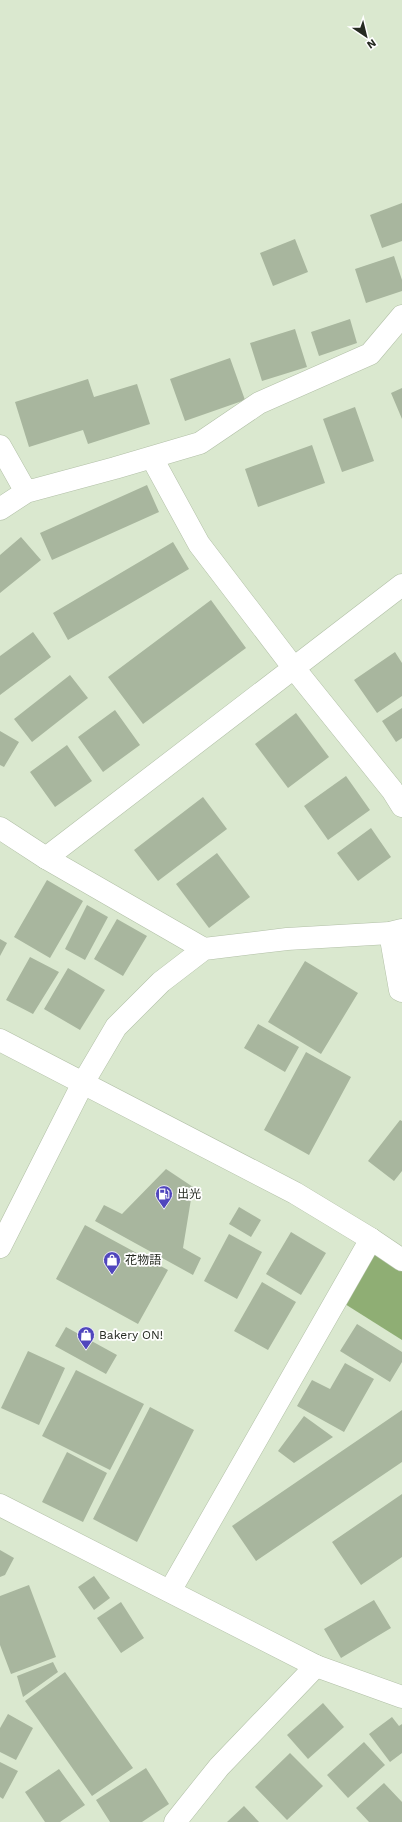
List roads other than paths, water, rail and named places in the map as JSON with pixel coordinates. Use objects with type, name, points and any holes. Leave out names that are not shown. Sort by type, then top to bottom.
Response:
[{"type":"street","points":[[0,509],[26,492],[152,458],[200,443],[259,403],[370,354],[402,316]]},
{"type":"street","points":[[0,446],[26,492]]},
{"type":"street","points":[[152,458],[199,544],[293,667],[392,790],[402,806]]},
{"type":"street","points":[[46,858],[293,667],[402,585]]},
{"type":"street","points":[[0,828],[46,858],[204,949]]},
{"type":"street","points":[[0,1248],[83,1083],[116,1027],[161,982],[204,949],[287,939],[396,931],[400,990],[402,991]]},
{"type":"street","points":[[0,1040],[295,1193],[402,1260]]},
{"type":"street","points":[[170,1591],[370,1239]]},
{"type":"street","points":[[0,1505],[316,1666],[402,1697]]},
{"type":"street","points":[[175,1822],[220,1767],[316,1666]]},
{"type":"place","name":"出光","points":[[164,1209]]},
{"type":"place","name":"花物語","points":[[112,1275]]},
{"type":"place","name":"Bakery ON!","points":[[86,1350]]}]
